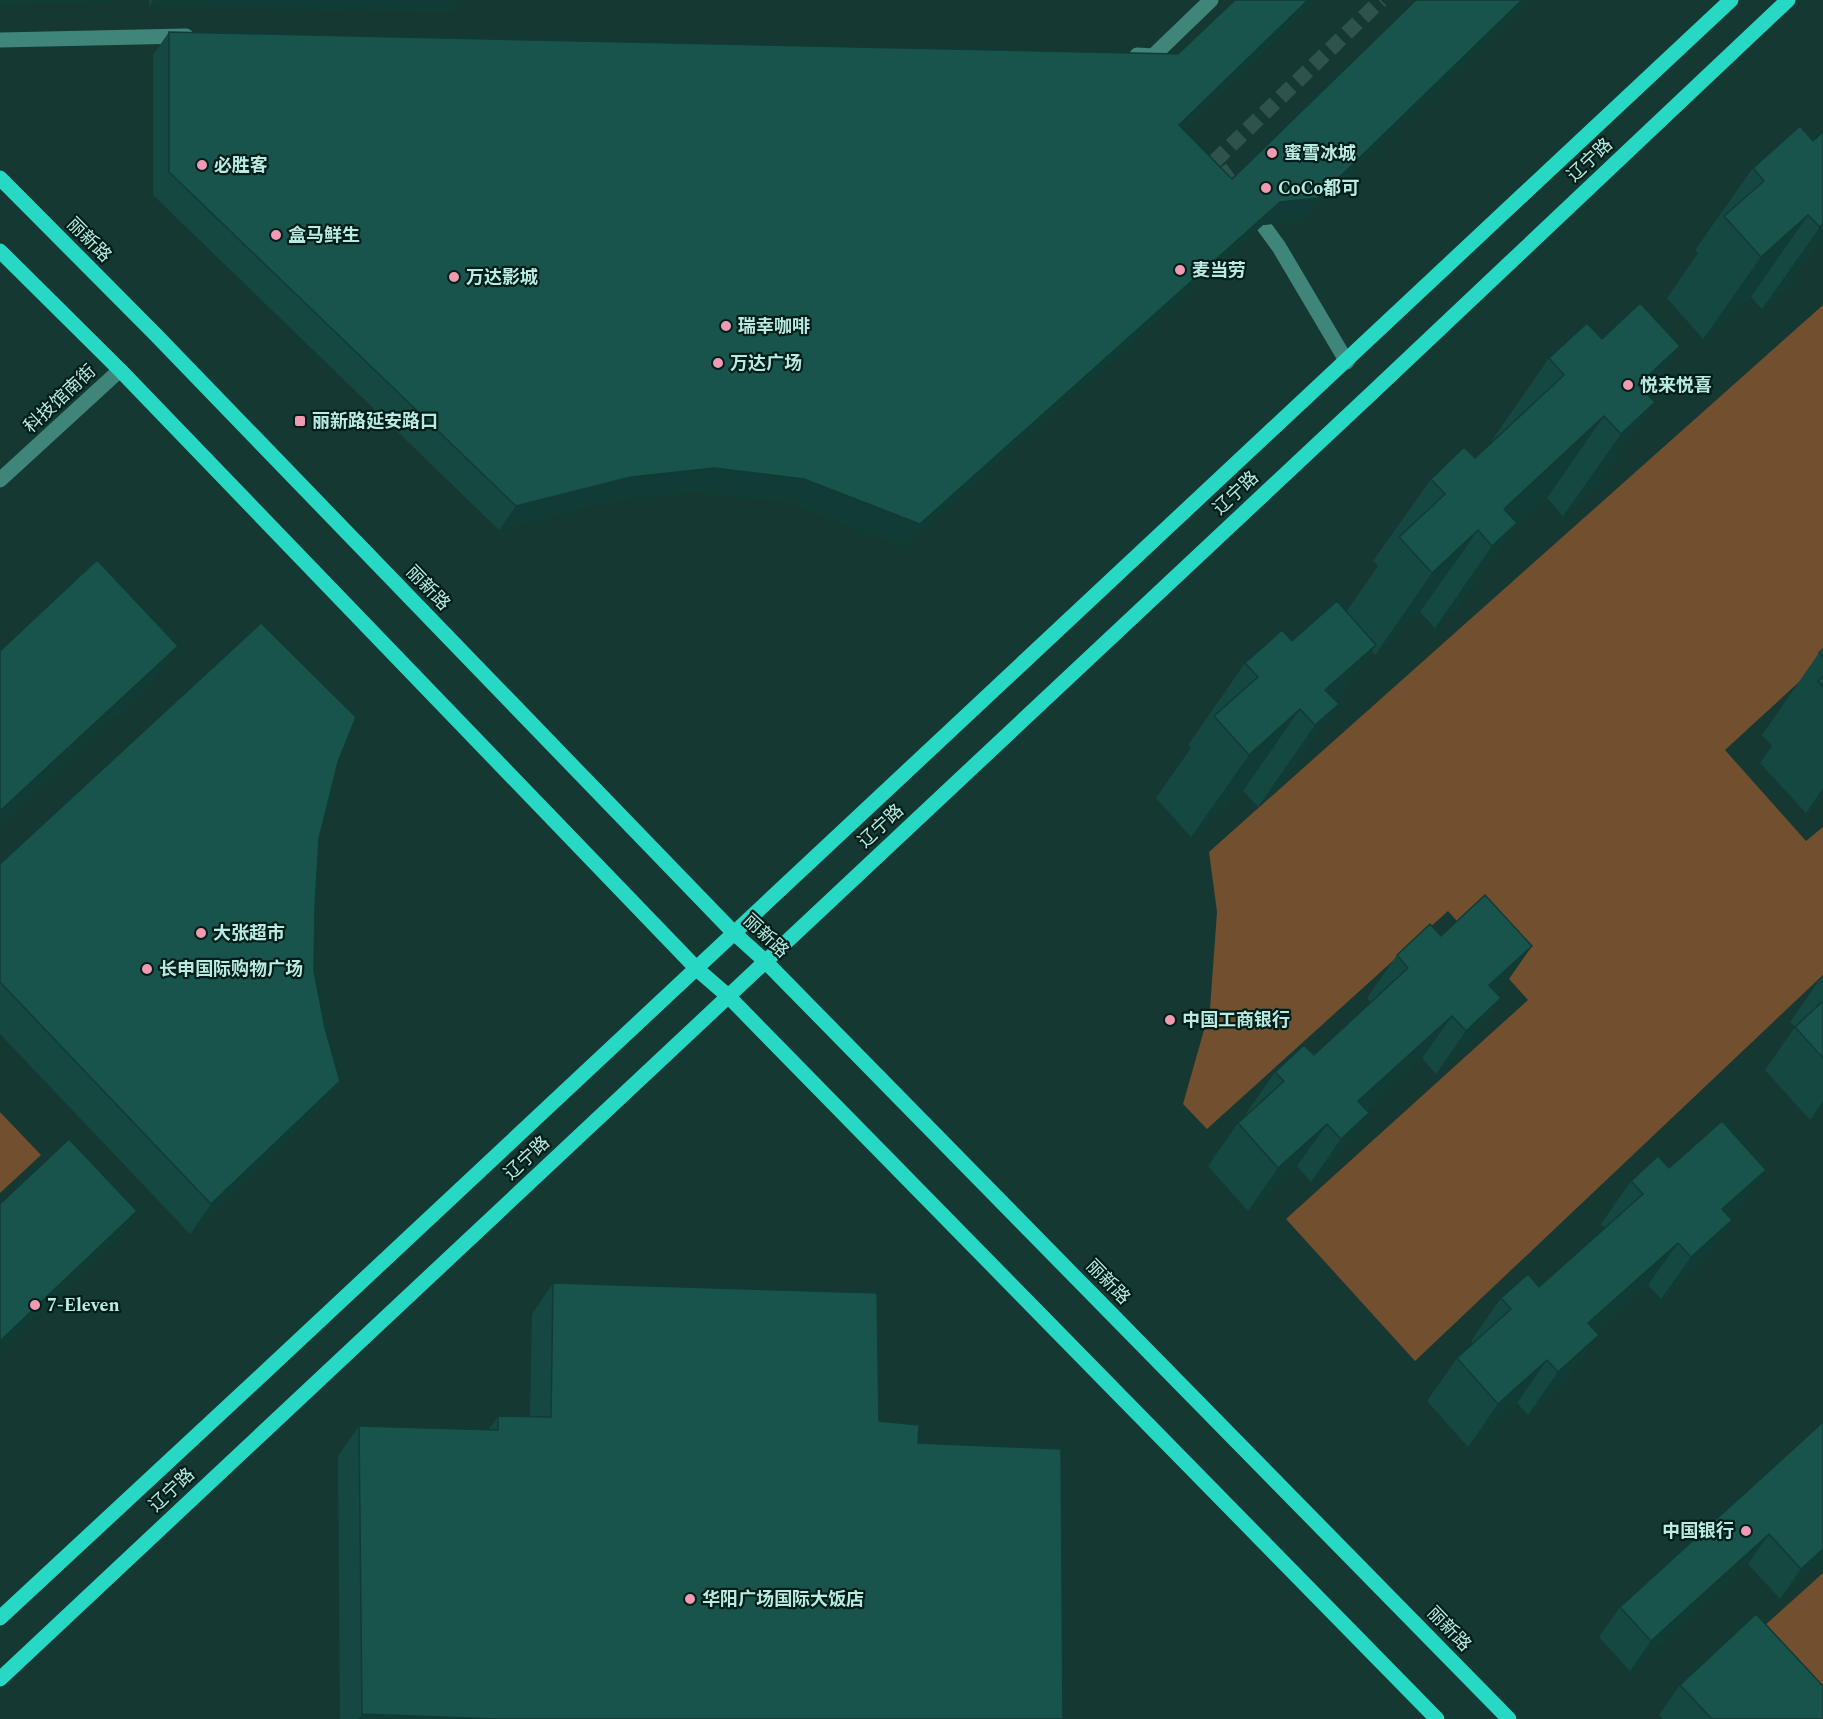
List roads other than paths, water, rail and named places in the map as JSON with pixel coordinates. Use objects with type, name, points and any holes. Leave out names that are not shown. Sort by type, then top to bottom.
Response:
[{"type":"main road","name":"辽宁路","points":[[0,1618],[698,970],[1731,0]]},
{"type":"main road","name":"辽宁路","points":[[0,1679],[1788,0]]},
{"type":"main road","name":"丽新路","points":[[0,178],[156,335],[735,934],[765,961],[1509,1719]]},
{"type":"main road","points":[[0,251],[120,370],[698,970],[728,996],[1437,1719]]},
{"type":"street","points":[[1117,55],[1153,56],[1211,0]]},
{"type":"street","points":[[0,40],[196,36]]},
{"type":"street","points":[[1263,225],[1279,247],[1347,362]]},
{"type":"street","name":"科技馆南街","points":[[0,480],[120,370]]},
{"type":"tunnel","points":[[1229,180],[1215,161],[1381,0]]},
{"type":"place","name":"蜜雪冰城","points":[[1272,153]]},
{"type":"place","name":"必胜客","points":[[202,165]]},
{"type":"place","name":"CoCo都可","points":[[1266,188]]},
{"type":"place","name":"盒马鲜生","points":[[276,235]]},
{"type":"place","name":"麦当劳","points":[[1180,270]]},
{"type":"place","name":"万达影城","points":[[454,277]]},
{"type":"place","name":"瑞幸咖啡","points":[[726,326]]},
{"type":"place","name":"万达广场","points":[[718,363]]},
{"type":"place","name":"悦来悦喜","points":[[1628,385]]},
{"type":"place","name":"丽新路延安路口","points":[[300,421]]},
{"type":"place","name":"大张超市","points":[[201,933]]},
{"type":"place","name":"长申国际购物广场","points":[[147,969]]},
{"type":"place","name":"中国工商银行","points":[[1170,1020]]},
{"type":"place","name":"7-Eleven","points":[[35,1305]]},
{"type":"place","name":"中国银行","points":[[1746,1531]]},
{"type":"place","name":"华阳广场国际大饭店","points":[[690,1599]]}]
